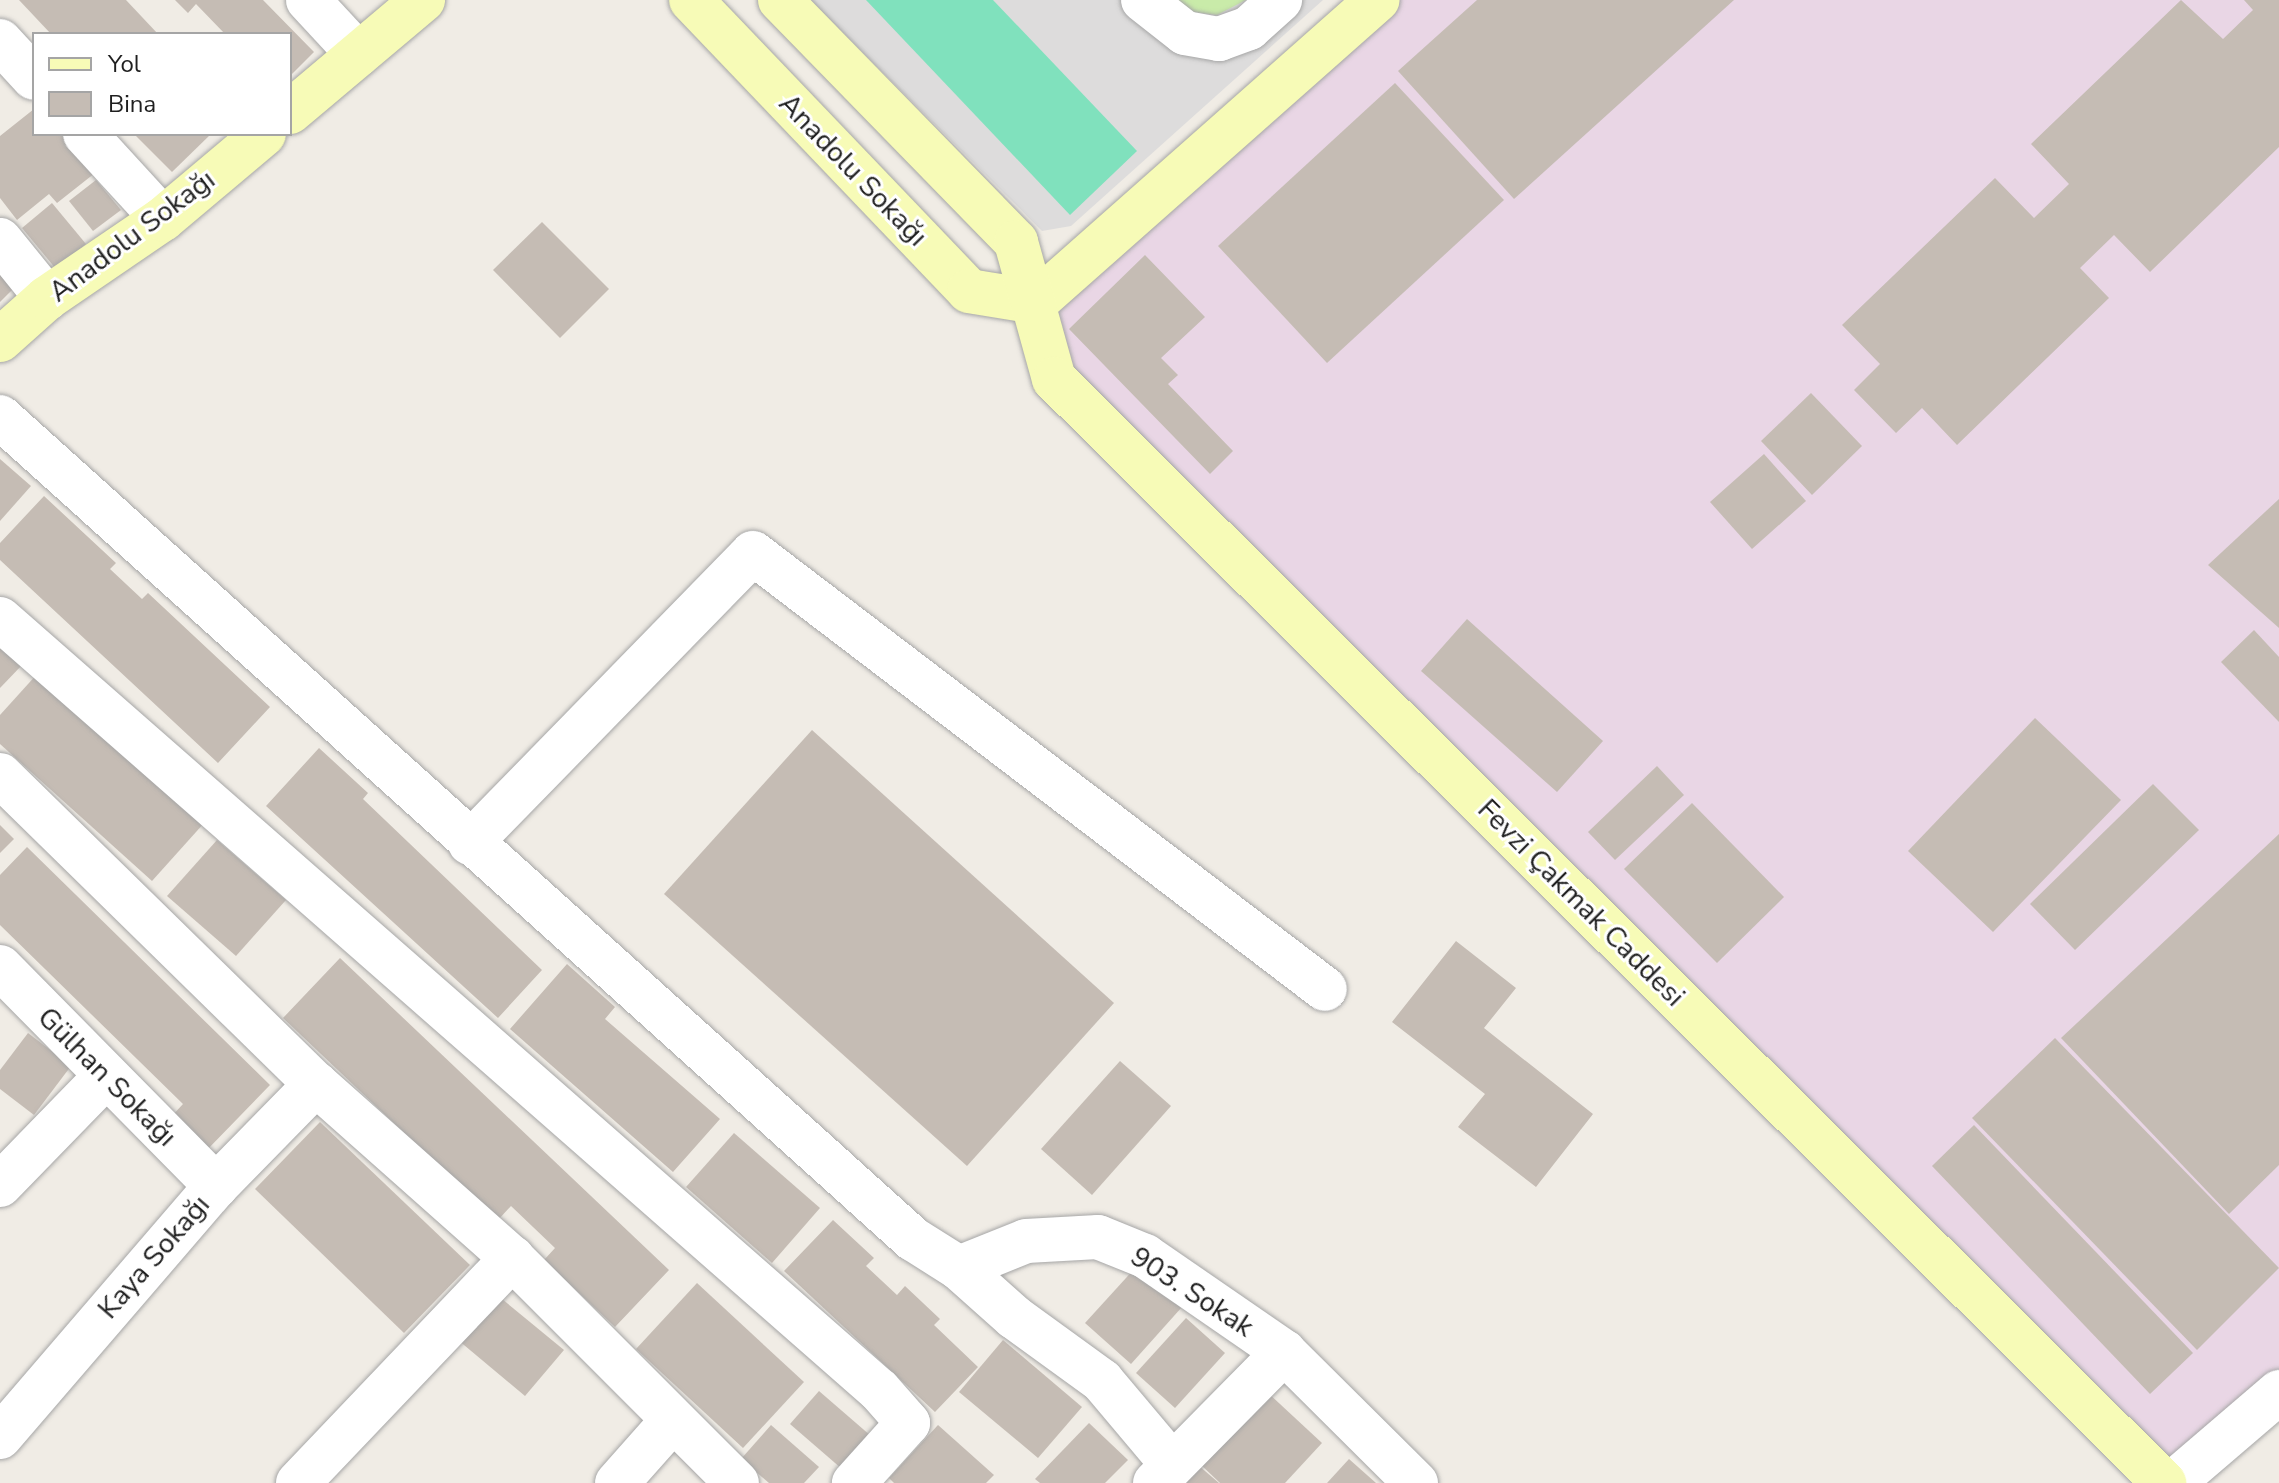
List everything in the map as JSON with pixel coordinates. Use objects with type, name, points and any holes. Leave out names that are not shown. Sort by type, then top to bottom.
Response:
[{"type":"street","points":[[308,0],[358,54]]},
{"type":"street","points":[[292,110],[423,0]]},
{"type":"street","name":"Anadolu Sokağı","points":[[691,0],[969,291],[1036,302]]},
{"type":"street","points":[[780,0],[1016,242],[1036,302],[1377,0]]},
{"type":"street","points":[[1143,0],[1185,33],[1219,39],[1249,28],[1280,0]]},
{"type":"street","points":[[0,41],[32,76]]},
{"type":"street","points":[[87,136],[163,219]]},
{"type":"street","name":"Anadolu Sokağı","points":[[0,340],[47,298],[163,219],[262,136]]},
{"type":"street","points":[[0,240],[47,298]]},
{"type":"street","name":"Fevzi Çakmak Caddesi","points":[[1036,302],[1054,379],[2164,1483]]},
{"type":"street","points":[[0,417],[913,1239],[959,1268],[1014,1317],[1102,1381],[1163,1473],[1284,1352]]},
{"type":"street","points":[[470,843],[753,553],[1325,989]]},
{"type":"street","points":[[0,619],[879,1390],[908,1423],[865,1480]]},
{"type":"street","points":[[0,775],[316,1084],[512,1258],[737,1483]]},
{"type":"street","name":"Gülhan Sokağı","points":[[0,967],[216,1186]]},
{"type":"street","points":[[0,1185],[106,1076]]},
{"type":"street","name":"Kaya Sokağı","points":[[0,1437],[216,1186],[316,1084]]},
{"type":"street","name":"903. Sokak","points":[[959,1268],[1026,1241],[1098,1237],[1145,1256],[1284,1352],[1416,1483]]},
{"type":"street","points":[[298,1483],[512,1258]]},
{"type":"street","points":[[2173,1483],[2279,1392]]},
{"type":"street","points":[[617,1483],[672,1421]]},
{"type":"shaded area","points":[[810,0],[1323,0],[1071,226],[1042,231]]},
{"type":"shaded area","points":[[1384,0],[2279,0],[2279,1392],[2173,1483],[1054,379],[1036,302]]},
{"type":"green space","points":[[866,0],[993,0],[1137,151],[1070,215]]},
{"type":"green space","points":[[1175,0],[1246,0],[1217,15],[1194,12]]},
{"type":"building","points":[[19,0],[126,0],[156,32],[49,32]]},
{"type":"building","points":[[175,0],[263,0],[314,52],[292,74],[292,32],[223,32],[196,4],[188,13]]},
{"type":"building","points":[[1477,0],[1734,0],[1514,199],[1398,71]]},
{"type":"building","points":[[2181,0],[2223,39],[2253,10],[2244,0],[2279,0],[2279,147],[2150,272],[2114,235],[2080,268],[2109,298],[1957,445],[1922,408],[1896,433],[1854,390],[1880,364],[1842,325],[1995,178],[2034,218],[2069,184],[2031,144]]},
{"type":"building","points":[[1395,83],[1504,200],[1327,363],[1218,246]]},
{"type":"building","points":[[32,111],[32,136],[65,136],[95,173],[57,203],[49,194],[17,220],[0,198],[0,136]]},
{"type":"building","points":[[136,136],[209,136],[172,172]]},
{"type":"building","points":[[96,180],[121,210],[93,231],[69,201]]},
{"type":"building","points":[[52,203],[86,244],[56,269],[22,228]]},
{"type":"building","points":[[542,222],[609,289],[560,338],[493,270]]},
{"type":"building","points":[[1145,255],[1205,317],[1161,358],[1178,375],[1168,384],[1233,451],[1210,474],[1069,329]]},
{"type":"building","points":[[0,274],[14,288],[0,302]]},
{"type":"building","points":[[1811,393],[1862,446],[1812,495],[1761,441]]},
{"type":"building","points":[[1764,454],[1806,501],[1752,549],[1710,502]]},
{"type":"building","points":[[0,459],[31,486],[0,521]]},
{"type":"building","points":[[44,496],[116,563],[110,569],[142,599],[148,593],[270,707],[218,763],[0,560],[0,543]]},
{"type":"building","points":[[2279,499],[2279,628],[2208,565]]},
{"type":"building","points":[[1467,619],[1603,741],[1557,792],[1421,671]]},
{"type":"building","points":[[2254,630],[2279,657],[2279,722],[2221,662]]},
{"type":"building","points":[[0,640],[24,663],[0,688]]},
{"type":"building","points":[[38,673],[205,822],[152,881],[0,744],[0,715]]},
{"type":"building","points":[[2035,718],[2121,800],[1993,932],[1908,851]]},
{"type":"building","points":[[812,730],[1114,1003],[967,1166],[664,894]]},
{"type":"building","points":[[319,748],[368,793],[363,799],[542,970],[498,1018],[266,806]]},
{"type":"building","points":[[1657,766],[1684,795],[1615,860],[1588,832]]},
{"type":"building","points":[[2153,784],[2199,830],[2075,950],[2030,904]]},
{"type":"building","points":[[1692,803],[1784,897],[1717,963],[1624,869]]},
{"type":"building","points":[[0,825],[14,839],[0,853]]},
{"type":"building","points":[[2279,834],[2279,1165],[2229,1214],[2061,1038]]},
{"type":"building","points":[[217,840],[286,900],[236,956],[167,896]]},
{"type":"building","points":[[27,847],[270,1085],[205,1152],[170,1118],[183,1104],[0,925],[0,875]]},
{"type":"building","points":[[1456,941],[1516,988],[1484,1028],[1593,1114],[1536,1187],[1458,1127],[1485,1094],[1392,1022]]},
{"type":"building","points":[[340,958],[669,1270],[615,1327],[544,1260],[555,1248],[511,1206],[497,1221],[283,1018]]},
{"type":"building","points":[[567,964],[615,1007],[605,1019],[720,1119],[673,1172],[510,1029]]},
{"type":"building","points":[[28,1033],[71,1066],[34,1115],[0,1089],[0,1070]]},
{"type":"building","points":[[2055,1038],[2279,1268],[2197,1350],[1972,1118]]},
{"type":"building","points":[[1120,1061],[1171,1106],[1092,1195],[1041,1149]]},
{"type":"building","points":[[320,1122],[470,1265],[404,1333],[255,1189]]},
{"type":"building","points":[[1974,1125],[2193,1353],[2150,1394],[1932,1166]]},
{"type":"building","points":[[734,1133],[820,1208],[772,1263],[686,1187]]},
{"type":"building","points":[[833,1220],[874,1258],[866,1266],[897,1295],[905,1286],[940,1319],[934,1325],[978,1367],[935,1412],[784,1271]]},
{"type":"building","points":[[1136,1267],[1182,1307],[1131,1364],[1085,1323]]},
{"type":"building","points":[[697,1283],[804,1382],[743,1448],[636,1349]]},
{"type":"building","points":[[496,1294],[564,1350],[525,1396],[458,1340]]},
{"type":"building","points":[[1186,1318],[1225,1353],[1175,1408],[1136,1373]]},
{"type":"building","points":[[1003,1340],[1082,1407],[1038,1458],[959,1392]]},
{"type":"building","points":[[819,1391],[871,1436],[842,1469],[790,1424]]},
{"type":"building","points":[[1266,1391],[1322,1443],[1285,1483],[1220,1483],[1199,1463]]},
{"type":"building","points":[[1089,1423],[1128,1460],[1105,1483],[1040,1483],[1035,1479]]},
{"type":"building","points":[[771,1425],[819,1467],[804,1483],[769,1483],[741,1459]]},
{"type":"building","points":[[938,1425],[994,1475],[986,1483],[894,1483],[889,1478]]},
{"type":"building","points":[[1349,1459],[1376,1483],[1327,1483]]},
{"type":"building","points":[[1198,1465],[1219,1483],[1182,1483]]}]
